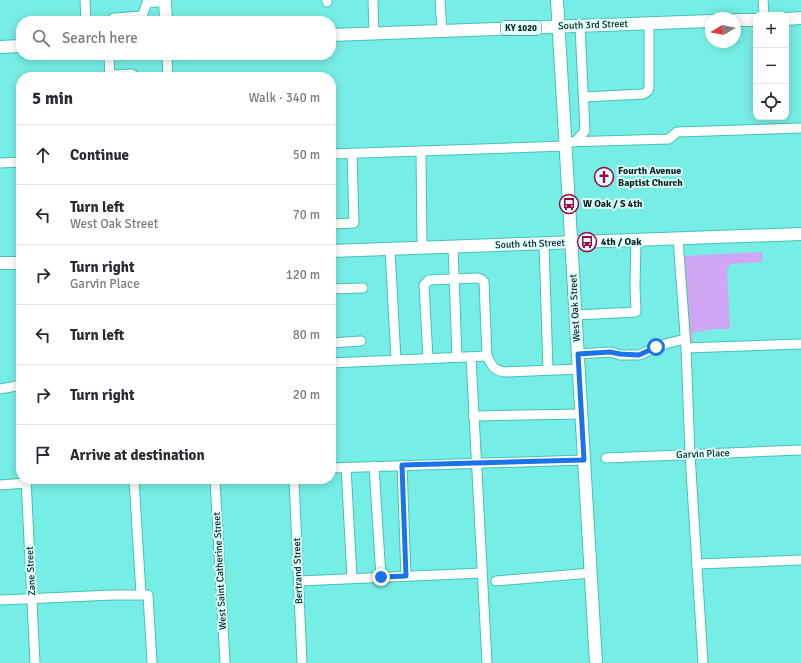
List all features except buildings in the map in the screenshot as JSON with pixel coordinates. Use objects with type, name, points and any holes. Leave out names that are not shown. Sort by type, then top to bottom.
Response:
[{"type":"main road","points":[[165,0],[166,16]]},
{"type":"main road","name":"West Oak Street","points":[[557,0],[569,143],[571,243],[596,663]]},
{"type":"main road","points":[[789,18],[801,18]]},
{"type":"main road","points":[[741,20],[753,20]]},
{"type":"main road","name":"South 3rd Street","points":[[336,35],[705,21]]},
{"type":"main road","points":[[0,47],[16,46]]},
{"type":"main road","name":"South 4th Street","points":[[336,251],[801,234]]},
{"type":"main road","points":[[0,263],[16,263]]},
{"type":"street","points":[[85,0],[86,16]]},
{"type":"street","points":[[143,16],[147,3],[165,0]]},
{"type":"street","points":[[373,0],[374,33]]},
{"type":"street","points":[[440,0],[442,31]]},
{"type":"street","points":[[763,0],[764,12]]},
{"type":"street","points":[[584,97],[643,94],[648,91],[649,24]]},
{"type":"street","points":[[569,143],[585,131],[580,26]]},
{"type":"street","points":[[109,60],[110,72]]},
{"type":"street","points":[[167,60],[168,72]]},
{"type":"street","points":[[336,154],[669,139],[677,132],[801,128]]},
{"type":"street","points":[[421,151],[422,248]]},
{"type":"street","points":[[336,224],[354,223],[352,153]]},
{"type":"street","points":[[0,163],[16,162]]},
{"type":"street","points":[[678,238],[703,663]]},
{"type":"street","points":[[576,315],[636,312],[636,240]]},
{"type":"street","points":[[544,244],[548,370]]},
{"type":"street","points":[[453,247],[457,357]]},
{"type":"street","points":[[390,249],[396,360]]},
{"type":"street","points":[[428,359],[424,285],[429,280],[477,278],[484,282],[487,356],[497,371],[579,369]]},
{"type":"street","points":[[336,289],[363,288]]},
{"type":"street","points":[[336,343],[361,341]]},
{"type":"street","points":[[578,354],[610,352],[639,355],[665,344],[801,344]]},
{"type":"street","points":[[336,363],[487,356]]},
{"type":"street","points":[[471,357],[487,663]]},
{"type":"street","points":[[0,389],[16,386]]},
{"type":"street","points":[[474,416],[582,414]]},
{"type":"street","name":"Garvin Place","points":[[606,458],[801,450]]},
{"type":"street","points":[[336,468],[584,460]]},
{"type":"street","points":[[402,465],[406,576]]},
{"type":"street","points":[[374,466],[381,577]]},
{"type":"street","points":[[346,468],[352,578]]},
{"type":"street","points":[[0,485],[16,483]]},
{"type":"street","name":"Zane Street","points":[[26,484],[35,663]]},
{"type":"street","points":[[134,484],[141,594]]},
{"type":"street","name":"West Saint Catherine Street","points":[[215,484],[225,663]]},
{"type":"street","name":"Bertrand Street","points":[[294,484],[302,663]]},
{"type":"street","points":[[697,564],[801,560]]},
{"type":"street","points":[[299,580],[482,573]]},
{"type":"street","points":[[496,581],[591,573]]},
{"type":"street","points":[[0,600],[141,594],[148,595],[152,663]]},
{"type":"shaded area","points":[[762,252],[762,262],[730,264],[727,270],[730,329],[712,329],[692,333],[693,344],[688,344],[683,256]]},
{"type":"place","name":"Fourth Avenue Baptist Church","points":[[604,177]]},
{"type":"place","name":"W Oak / S 4th","points":[[569,204]]},
{"type":"place","name":"4th / Oak","points":[[587,242]]},
{"type":"route","points":[[381,577],[406,576],[402,465],[584,460],[578,354],[610,352],[639,355],[656,347]]}]
